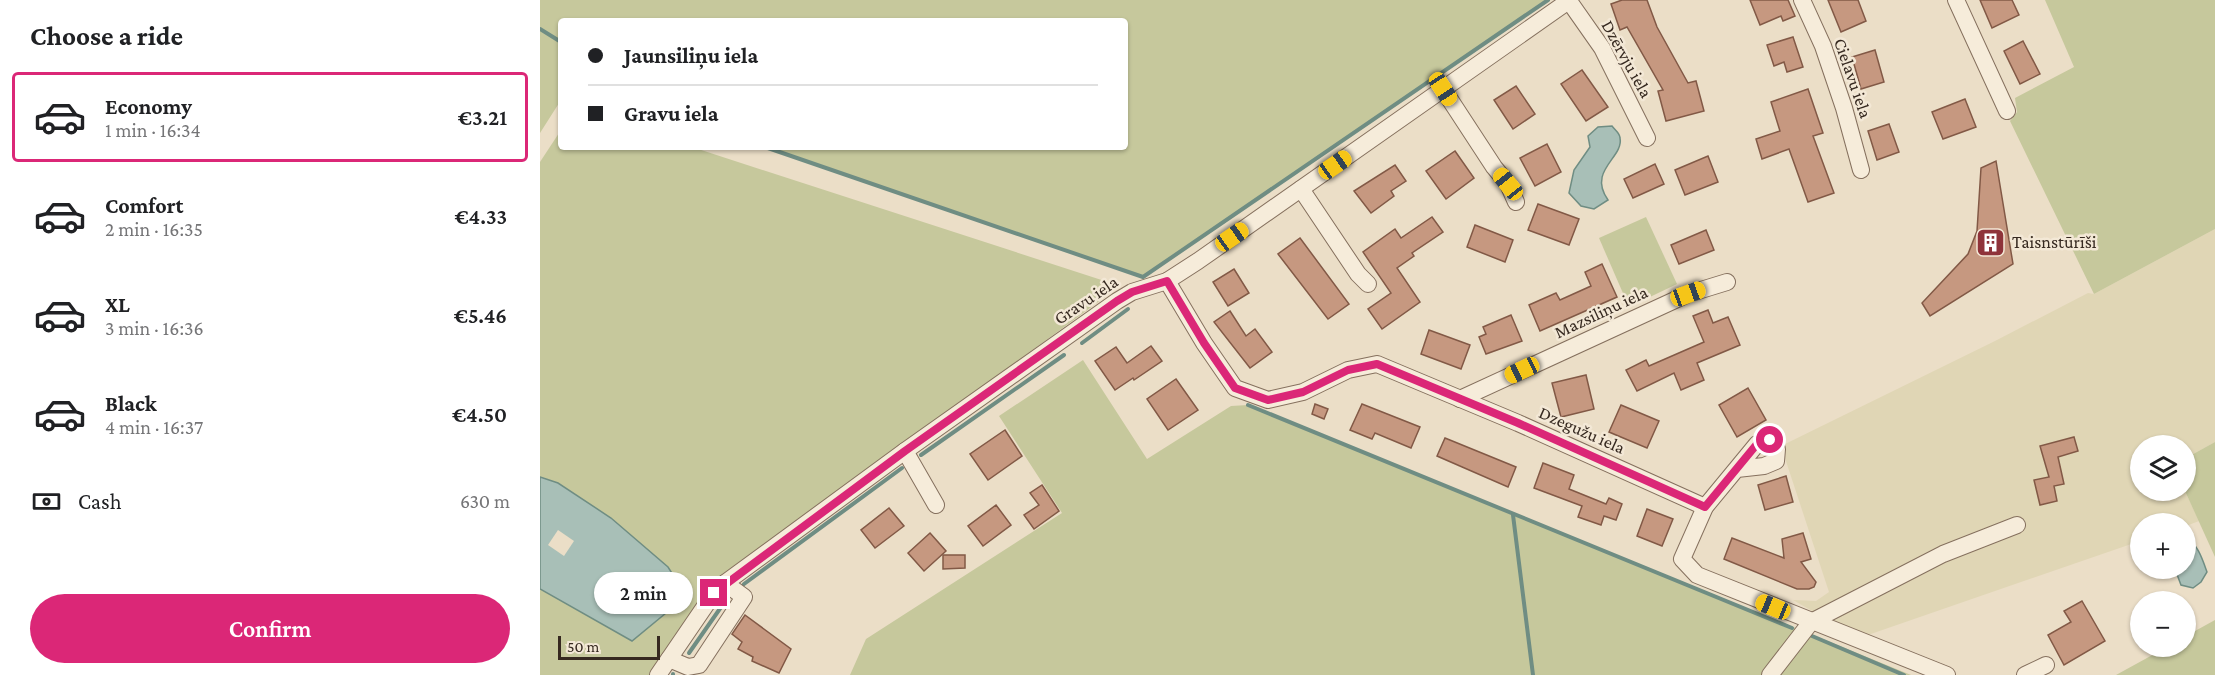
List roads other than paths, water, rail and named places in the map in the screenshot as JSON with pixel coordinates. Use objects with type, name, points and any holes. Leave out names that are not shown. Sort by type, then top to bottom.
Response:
[{"type":"street","name":"Gravu iela","points":[[658,675],[714,593],[725,583],[905,451],[1117,301],[1132,292],[1167,281],[1570,0]]},
{"type":"street","name":"Dzērvju iela","points":[[1570,0],[1602,48],[1647,138]]},
{"type":"street","name":"Cielavu iela","points":[[1802,0],[1823,46],[1861,170]]},
{"type":"street","points":[[1956,0],[2007,111]]},
{"type":"street","points":[[1443,89],[1494,167],[1508,184],[1516,202]]},
{"type":"street","points":[[1301,189],[1358,274],[1368,284]]},
{"type":"street","name":"Dzegužu iela","points":[[1167,281],[1204,343],[1235,388],[1268,400],[1303,392],[1348,370],[1377,364],[1705,507]]},
{"type":"street","name":"Mazsiliņu iela","points":[[1460,399],[1688,294],[1727,282]]},
{"type":"street","points":[[905,451],[936,505]]},
{"type":"street","points":[[1737,469],[1705,507],[1682,559],[1697,575],[1947,675]]},
{"type":"street","points":[[1770,675],[1811,622],[1943,554],[2017,525]]},
{"type":"street","points":[[669,659],[688,667],[699,665],[744,597],[725,583]]},
{"type":"street","points":[[2025,675],[2046,665]]},
{"type":"water","points":[[1612,126],[1619,135],[1620,145],[1604,172],[1602,180],[1603,190],[1608,200],[1594,209],[1581,206],[1569,193],[1574,170],[1590,147],[1588,136],[1598,127]]},
{"type":"water","points":[[540,477],[558,483],[611,518],[668,567],[684,592],[666,613],[632,641],[540,589]]},
{"type":"water","points":[[2196,547],[2207,572],[2201,582],[2193,588],[2181,585],[2179,579],[2196,579]]},
{"type":"waterway","points":[[774,150],[1143,277],[1548,0]]},
{"type":"waterway","points":[[540,29],[558,40]]},
{"type":"waterway","points":[[1082,343],[1128,309]]},
{"type":"waterway","points":[[921,455],[1064,355]]},
{"type":"waterway","points":[[1248,405],[1792,628]]},
{"type":"waterway","points":[[744,584],[902,468]]},
{"type":"waterway","points":[[1513,515],[1533,675]]},
{"type":"waterway","points":[[689,653],[726,600]]},
{"type":"waterway","points":[[1812,636],[1904,675]]},
{"type":"place","name":"Taisnstūrīši","points":[[1991,242]]}]
